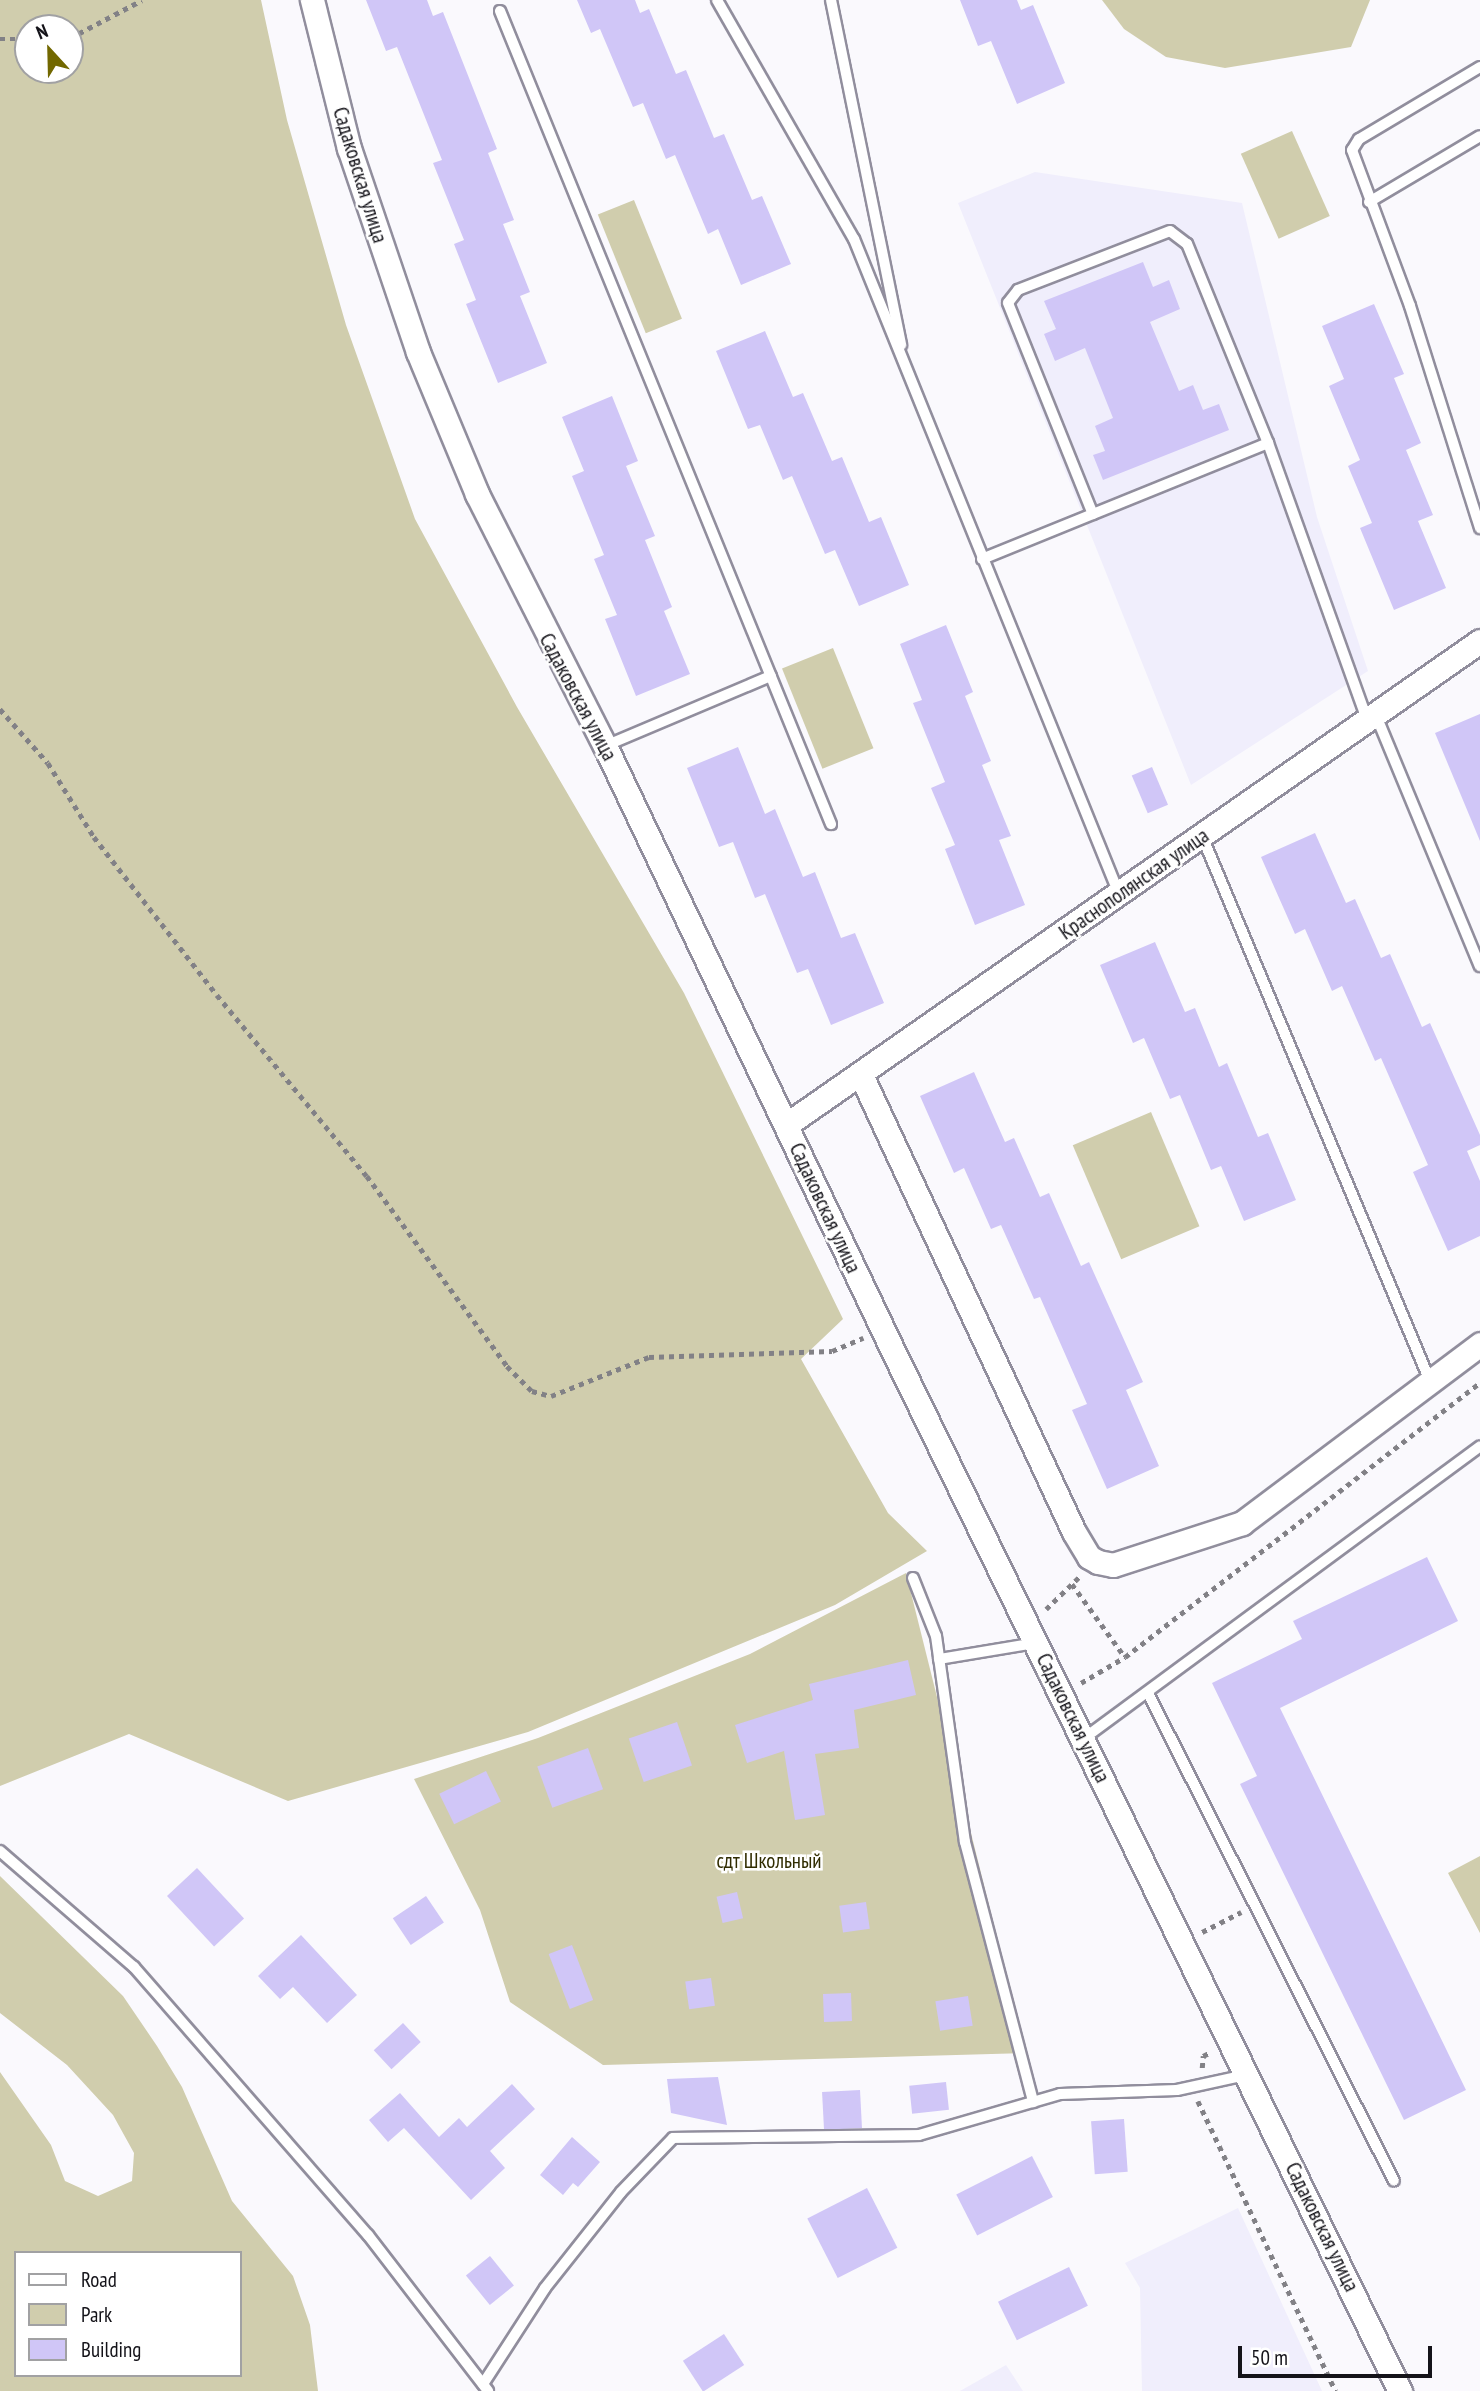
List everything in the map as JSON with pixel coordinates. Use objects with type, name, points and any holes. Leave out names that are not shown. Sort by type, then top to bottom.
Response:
[{"type":"street","name":"Садаковская улица","points":[[312,0],[349,148],[418,352],[477,494],[605,746],[884,1330],[1401,2391]]},
{"type":"street","name":"Краснополянская улица","points":[[786,1125],[1480,642]]},
{"type":"street","points":[[861,1075],[1074,1532],[1083,1549],[1098,1562],[1113,1565],[1242,1522],[1480,1344]]},
{"type":"lane","points":[[716,0],[849,228],[1119,894]]},
{"type":"lane","points":[[831,0],[906,372]]},
{"type":"lane","points":[[500,11],[831,824]]},
{"type":"lane","points":[[1480,67],[1353,144],[1369,202],[1448,419],[1480,528]]},
{"type":"lane","points":[[1369,202],[1480,136]]},
{"type":"lane","points":[[1093,514],[1008,303],[1018,290],[1158,233],[1180,235],[1268,443],[1371,716],[1480,966]]},
{"type":"lane","points":[[982,559],[1268,443]]},
{"type":"lane","points":[[605,746],[771,677]]},
{"type":"lane","points":[[1202,836],[1430,1381]]},
{"type":"lane","points":[[1083,1739],[1480,1446]]},
{"type":"lane","points":[[913,1578],[936,1636],[965,1842],[1033,2102]]},
{"type":"lane","points":[[939,1659],[1005,1651],[1032,1634]]},
{"type":"lane","points":[[1148,1693],[1394,2181]]},
{"type":"lane","points":[[0,1851],[134,1968],[368,2235],[485,2388],[545,2288],[621,2192],[673,2138],[919,2135],[1005,2114],[1060,2094],[1192,2088],[1246,2075]]},
{"type":"path","points":[[84,31],[142,0]]},
{"type":"path","points":[[0,709],[48,763],[94,837],[217,996],[367,1176],[507,1366],[533,1391],[551,1396],[649,1357],[832,1351],[884,1330]]},
{"type":"path","points":[[1061,1694],[1125,1657],[1480,1383]]},
{"type":"path","points":[[1032,1634],[1072,1584],[1125,1657]]},
{"type":"path","points":[[1198,1934],[1255,1905]]},
{"type":"path","points":[[1192,2088],[1336,2391]]},
{"type":"shaded area","points":[[1035,172],[1242,203],[1317,517],[1368,671],[1191,785],[958,203]]},
{"type":"shaded area","points":[[1238,2208],[1322,2391],[1142,2391],[1140,2288],[1125,2263]]},
{"type":"shaded area","points":[[1006,2365],[1023,2391],[960,2391]]},
{"type":"green space","points":[[0,0],[261,0],[287,120],[346,325],[415,519],[517,707],[684,993],[843,1319],[801,1359],[888,1513],[927,1551],[835,1605],[528,1732],[288,1801],[129,1734],[0,1786]]},
{"type":"green space","points":[[1102,0],[1370,0],[1351,47],[1225,68],[1166,57],[1124,29]]},
{"type":"green space","points":[[1292,131],[1330,216],[1279,239],[1241,154]]},
{"type":"green space","points":[[634,200],[682,319],[646,333],[598,215]]},
{"type":"green space","points":[[833,648],[873,748],[822,769],[782,669]]},
{"type":"green space","points":[[1151,1112],[1199,1226],[1121,1259],[1073,1145]]},
{"type":"green space","name":"сдт Школьный","points":[[906,1573],[1026,2053],[603,2065],[510,2002],[480,1910],[414,1779],[538,1738],[750,1654]]},
{"type":"green space","points":[[1480,1856],[1480,1933],[1448,1873]]},
{"type":"green space","points":[[0,1876],[123,1996],[157,2046],[182,2087],[232,2201],[293,2276],[310,2325],[318,2391],[0,2391],[0,2072],[51,2145],[65,2181],[98,2196],[132,2181],[134,2153],[113,2115],[67,2065],[0,2013]]},
{"type":"building","points":[[366,0],[427,0],[433,16],[443,12],[497,149],[488,153],[514,220],[503,224],[530,292],[520,296],[547,363],[498,383],[466,304],[476,300],[454,244],[464,240],[433,163],[442,160],[397,47],[386,51]]},
{"type":"building","points":[[577,0],[635,0],[640,13],[649,9],[676,74],[686,70],[714,138],[724,134],[752,200],[762,196],[791,264],[741,285],[718,229],[708,234],[675,155],[666,159],[643,103],[633,107],[600,29],[591,33]]},
{"type":"building","points":[[960,0],[1017,0],[1021,10],[1033,5],[1065,83],[1017,104],[991,41],[978,46]]},
{"type":"building","points":[[1143,262],[1153,287],[1169,280],[1180,309],[1150,322],[1179,391],[1193,385],[1203,410],[1219,404],[1229,430],[1103,480],[1093,455],[1105,451],[1095,426],[1113,418],[1085,348],[1055,361],[1044,334],[1056,329],[1044,301]]},
{"type":"building","points":[[1374,304],[1404,374],[1394,378],[1421,443],[1406,450],[1433,515],[1418,521],[1446,588],[1394,610],[1360,528],[1372,523],[1348,466],[1360,460],[1329,386],[1344,379],[1322,326]]},
{"type":"building","points":[[765,331],[793,397],[803,393],[832,461],[842,457],[869,522],[881,517],[909,585],[859,606],[835,550],[825,554],[792,476],[783,480],[760,425],[748,429],[716,351]]},
{"type":"building","points":[[612,396],[638,461],[626,466],[655,536],[645,540],[672,607],[664,611],[690,674],[636,696],[605,619],[617,615],[594,559],[604,555],[572,476],[584,471],[562,417]]},
{"type":"building","points":[[946,625],[973,692],[965,696],[991,761],[982,765],[1011,836],[999,840],[1025,905],[975,925],[945,849],[955,845],[931,788],[945,782],[913,703],[922,700],[900,644]]},
{"type":"building","points":[[1480,714],[1480,841],[1435,733]]},
{"type":"building","points":[[738,747],[765,814],[775,809],[803,877],[815,872],[841,938],[855,933],[884,1003],[831,1025],[808,969],[797,973],[765,894],[755,898],[733,842],[719,847],[687,768]]},
{"type":"building","points":[[1152,767],[1168,805],[1148,813],[1132,776]]},
{"type":"building","points":[[1315,833],[1346,903],[1355,899],[1381,958],[1390,954],[1422,1027],[1430,1023],[1480,1135],[1480,1145],[1467,1151],[1480,1181],[1480,1236],[1448,1251],[1413,1172],[1428,1165],[1381,1058],[1375,1061],[1342,986],[1332,991],[1305,929],[1295,934],[1261,857]]},
{"type":"building","points":[[1155,942],[1185,1012],[1195,1008],[1219,1067],[1227,1063],[1258,1137],[1268,1133],[1296,1200],[1244,1221],[1221,1166],[1211,1170],[1180,1095],[1170,1099],[1144,1038],[1133,1043],[1100,965]]},
{"type":"building","points":[[974,1072],[1005,1142],[1014,1138],[1040,1197],[1049,1193],[1081,1266],[1089,1262],[1143,1382],[1126,1390],[1159,1466],[1107,1489],[1072,1410],[1087,1404],[1040,1297],[1034,1299],[1001,1225],[991,1229],[964,1168],[954,1173],[920,1096]]},
{"type":"building","points":[[1427,1557],[1458,1621],[1280,1708],[1466,2090],[1404,2120],[1240,1784],[1257,1776],[1212,1683],[1302,1639],[1293,1621]]},
{"type":"building","points":[[908,1660],[916,1695],[854,1710],[859,1748],[815,1754],[825,1815],[795,1820],[784,1751],[747,1763],[735,1725],[813,1700],[809,1684]]},
{"type":"building","points":[[677,1722],[692,1765],[644,1782],[629,1739]]},
{"type":"building","points":[[588,1748],[603,1789],[552,1808],[537,1766]]},
{"type":"building","points":[[486,1771],[501,1802],[454,1824],[439,1794]]},
{"type":"building","points":[[197,1868],[244,1918],[214,1946],[167,1896]]},
{"type":"building","points":[[737,1892],[743,1918],[723,1923],[717,1897]]},
{"type":"building","points":[[426,1896],[444,1923],[411,1945],[393,1918]]},
{"type":"building","points":[[866,1902],[870,1929],[843,1932],[839,1906]]},
{"type":"building","points":[[301,1935],[357,1995],[327,2023],[293,1987],[280,1999],[258,1976]]},
{"type":"building","points":[[572,1945],[593,2000],[570,2009],[549,1954]]},
{"type":"building","points":[[711,1978],[715,2006],[689,2009],[685,1982]]},
{"type":"building","points":[[851,1993],[852,2021],[824,2022],[823,1994]]},
{"type":"building","points":[[968,1996],[973,2026],[940,2031],[935,2001]]},
{"type":"building","points":[[403,2023],[421,2042],[391,2069],[374,2050]]},
{"type":"building","points":[[718,2077],[727,2125],[671,2113],[667,2079]]},
{"type":"building","points":[[946,2082],[949,2110],[912,2114],[909,2086]]},
{"type":"building","points":[[512,2084],[535,2109],[490,2151],[505,2168],[471,2200],[404,2128],[388,2142],[369,2120],[400,2093],[439,2137],[459,2118],[467,2127]]},
{"type":"building","points":[[860,2090],[862,2128],[824,2130],[822,2092]]},
{"type":"building","points":[[1124,2119],[1128,2172],[1095,2174],[1091,2121]]},
{"type":"building","points":[[572,2137],[600,2162],[578,2187],[573,2183],[563,2195],[540,2175]]},
{"type":"building","points":[[1032,2156],[1053,2197],[977,2236],[956,2195]]},
{"type":"building","points":[[867,2188],[897,2248],[838,2278],[807,2218]]},
{"type":"building","points":[[490,2256],[514,2286],[490,2305],[466,2276]]},
{"type":"building","points":[[1069,2267],[1088,2306],[1017,2340],[998,2302]]},
{"type":"building","points":[[724,2334],[744,2365],[703,2391],[683,2361]]}]
